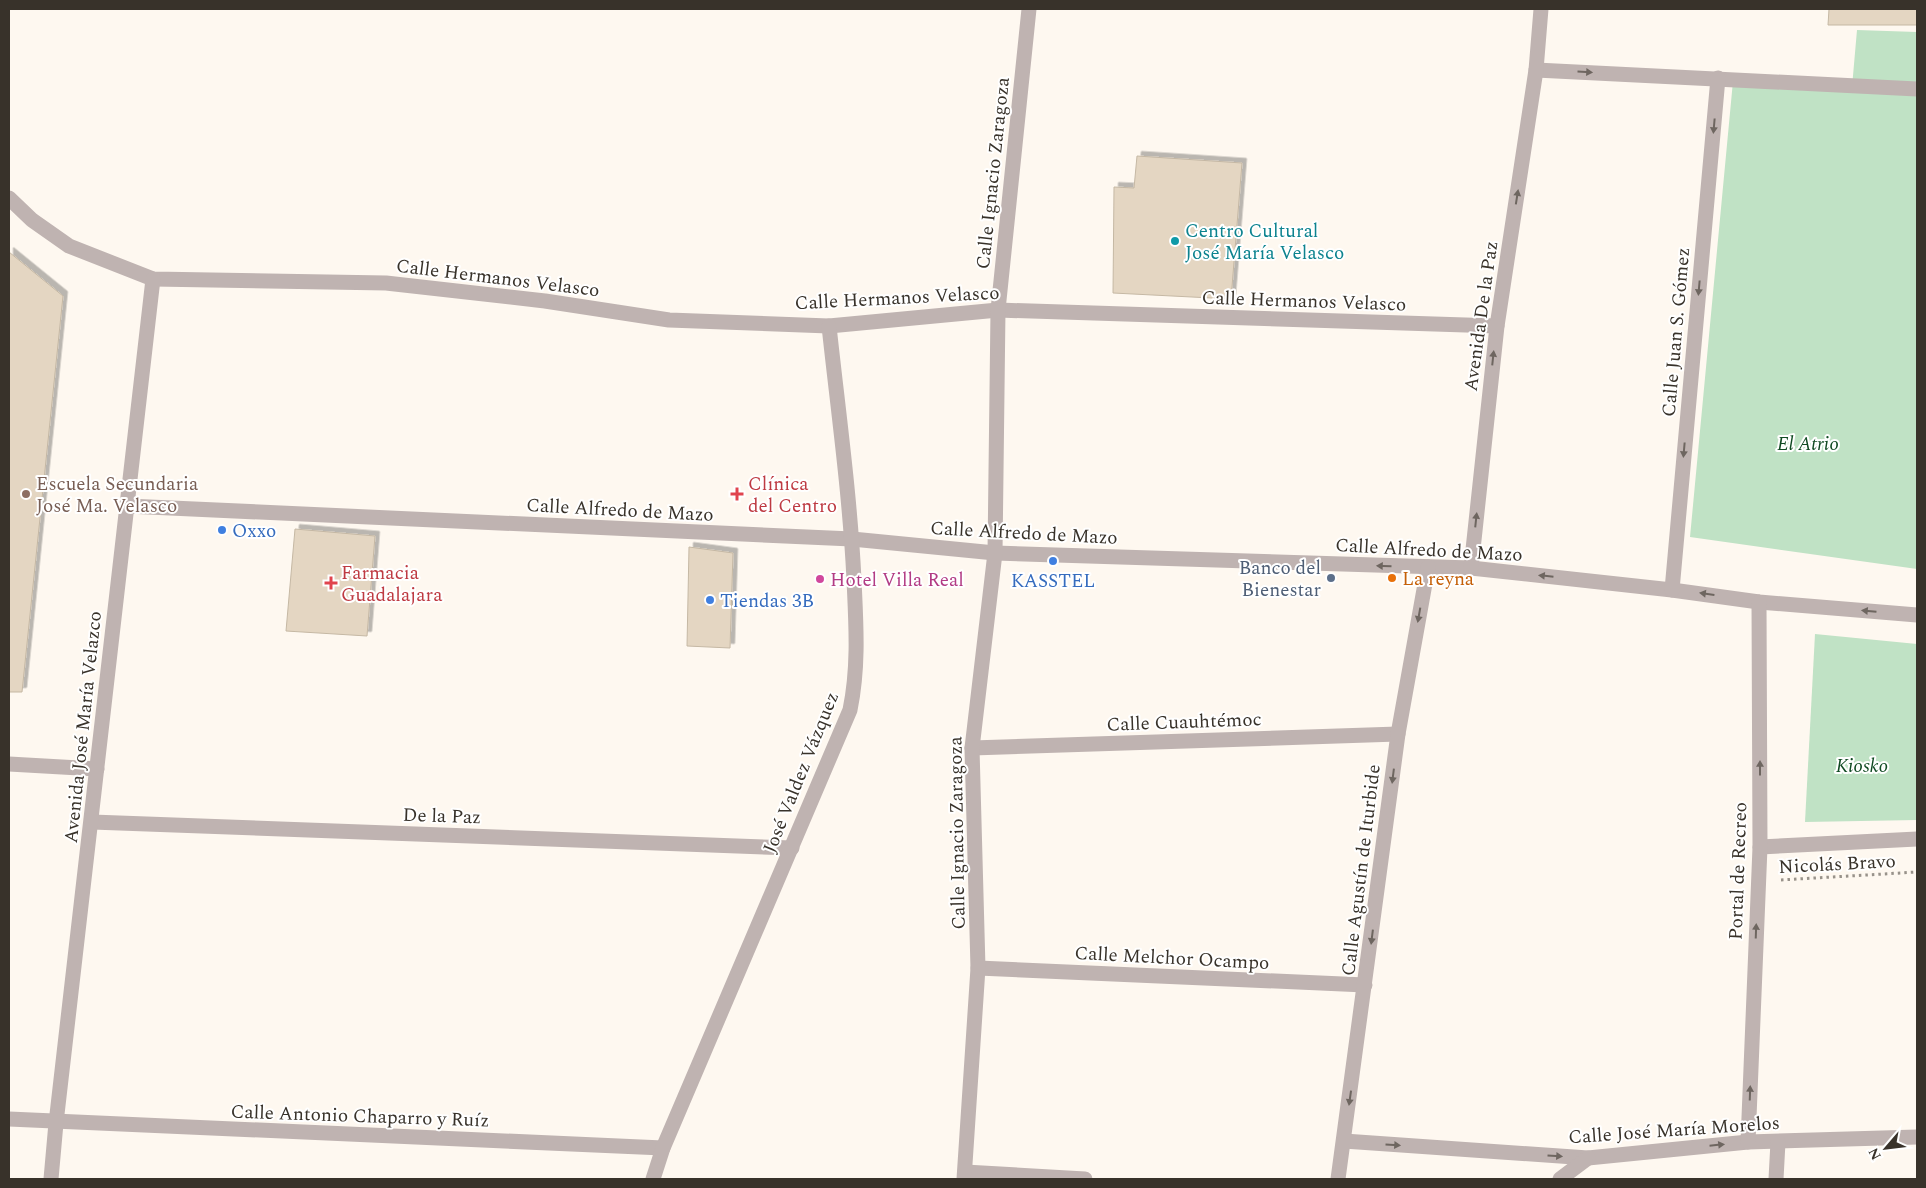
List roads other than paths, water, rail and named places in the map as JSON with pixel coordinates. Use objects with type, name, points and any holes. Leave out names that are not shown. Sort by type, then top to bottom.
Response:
[{"type":"street","name":"Calle Ignacio Zaragoza","points":[[965,1176],[978,968],[972,748],[995,553],[998,310],[1028,9]]},
{"type":"street","name":"Avenida De la Paz","points":[[1471,568],[1497,326],[1536,70],[1541,9]]},
{"type":"street","points":[[1536,70],[1917,89]]},
{"type":"street","name":"Calle Juan S. Gómez","points":[[1672,590],[1718,78]]},
{"type":"street","points":[[9,198],[32,220],[69,246],[152,279]]},
{"type":"street","name":"Calle Hermanos Velasco","points":[[152,279],[386,283],[545,301],[669,320],[829,326],[998,310],[1497,326]]},
{"type":"street","name":"Avenida José María Velazco","points":[[51,1179],[152,279]]},
{"type":"street","name":"José Valdez Vázquez","points":[[653,1179],[663,1148],[850,710],[854,691],[857,644],[852,540],[829,326]]},
{"type":"street","name":"Calle Alfredo de Mazo","points":[[128,506],[852,540],[995,553],[1471,568],[1672,590],[1759,602],[1917,615]]},
{"type":"street","name":"Calle Agustín de Iturbide","points":[[1338,1179],[1398,734],[1428,567]]},
{"type":"street","name":"Portal de Recreo","points":[[1748,1142],[1760,847],[1759,602]]},
{"type":"street","name":"Calle Cuauhtémoc","points":[[972,748],[1398,734]]},
{"type":"street","points":[[9,764],[97,769]]},
{"type":"street","name":"De la Paz","points":[[92,822],[792,848]]},
{"type":"street","points":[[1760,847],[1917,839]]},
{"type":"street","name":"Calle Melchor Ocampo","points":[[978,968],[1365,985]]},
{"type":"street","name":"Calle Antonio Chaparro y Ruíz","points":[[9,1119],[56,1123],[663,1148]]},
{"type":"street","name":"Calle José María Morelos","points":[[1344,1142],[1588,1158],[1748,1142],[1917,1137]]},
{"type":"street","points":[[1776,1179],[1778,1142]]},
{"type":"street","points":[[1560,1179],[1588,1158]]},
{"type":"street","points":[[965,1176],[1085,1179]]},
{"type":"place","name":"Centro Cultural José María Velasco","points":[[1175,241]]},
{"type":"place","name":"Escuela Secundaria José Ma. Velasco","points":[[26,494]]},
{"type":"place","name":"Clínica del Centro","points":[[737,494]]},
{"type":"place","name":"Oxxo","points":[[222,530]]},
{"type":"place","name":"KASSTEL","points":[[1053,561]]},
{"type":"place","name":"Banco del Bienestar","points":[[1331,578]]},
{"type":"place","name":"La reyna","points":[[1392,578]]},
{"type":"place","name":"Hotel Villa Real","points":[[820,579]]},
{"type":"place","name":"Farmacia Guadalajara","points":[[331,583]]},
{"type":"place","name":"Tiendas 3B","points":[[710,600]]},
{"type":"park label","name":"El Atrio","points":[[1808,443]]},
{"type":"park label","name":"Kiosko","points":[[1862,765]]}]
